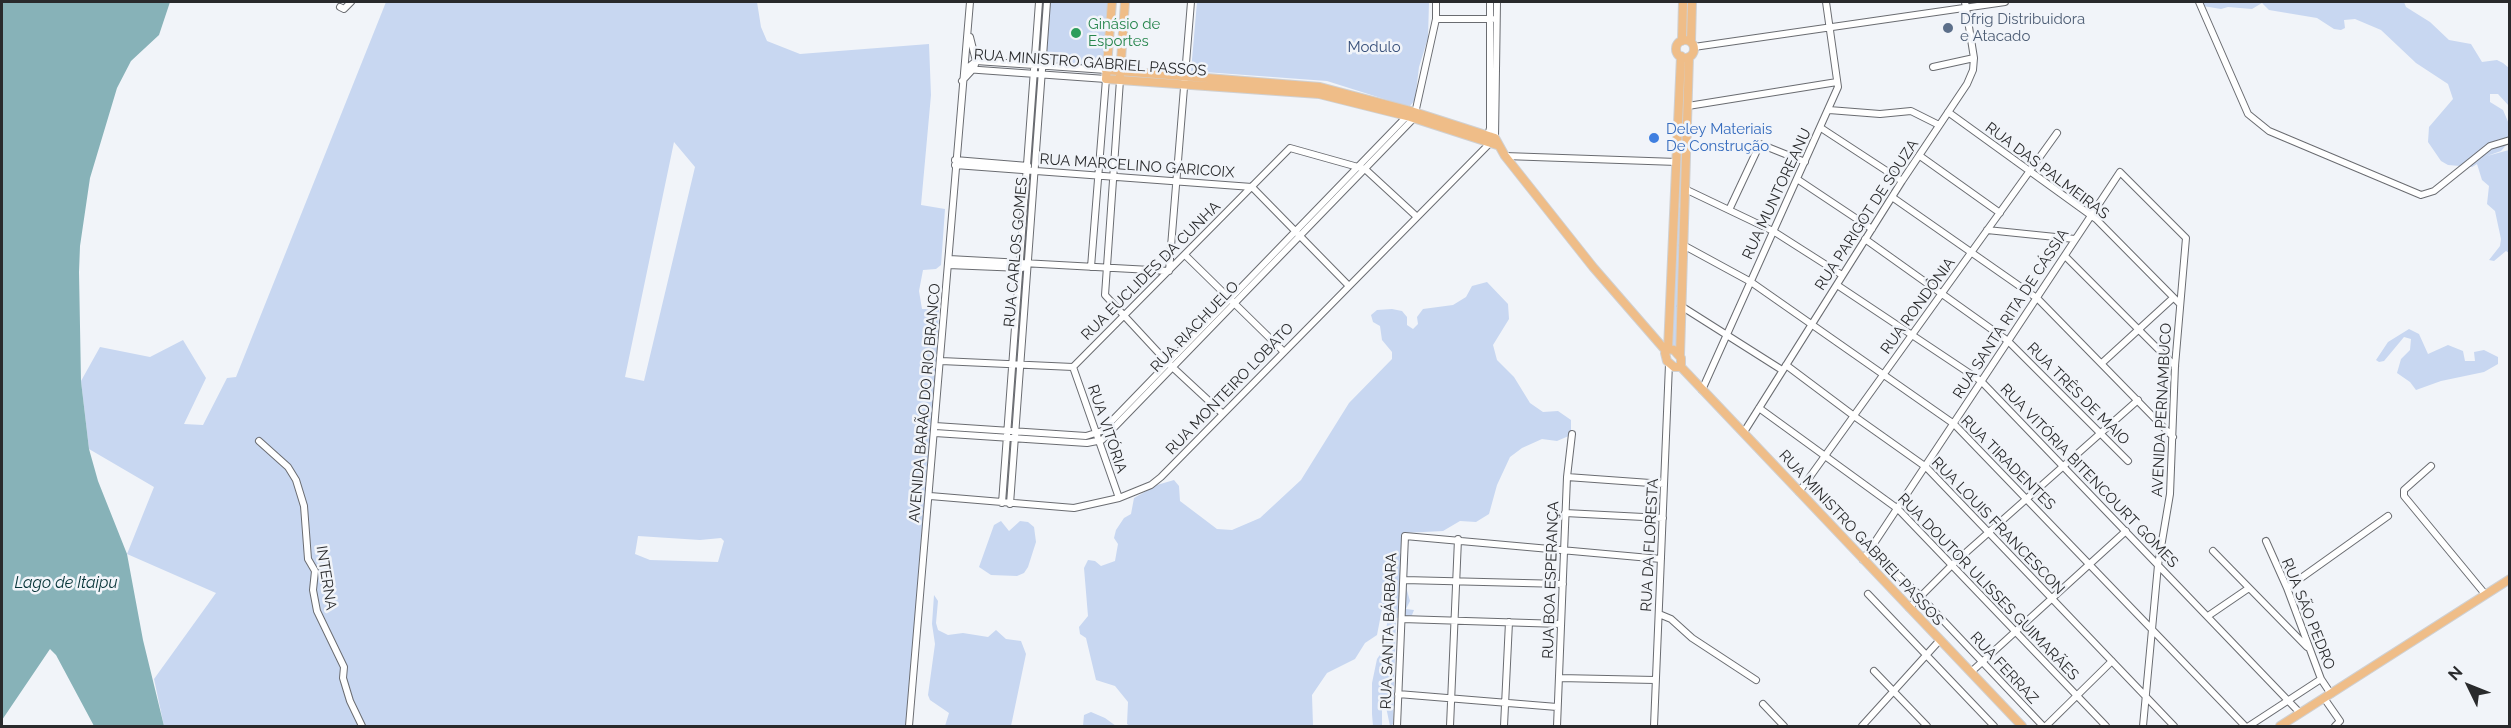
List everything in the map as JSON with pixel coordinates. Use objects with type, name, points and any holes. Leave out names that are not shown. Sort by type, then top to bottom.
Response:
[{"type":"main road","points":[[1106,74],[1112,2]]},
{"type":"main road","points":[[1120,76],[1125,2]]},
{"type":"main road","points":[[1683,2],[1682,41],[1677,48],[1685,57],[1688,106],[1680,356],[1683,360],[1681,367],[1674,367],[1665,358],[1685,57],[1693,45],[1692,2]]},
{"type":"main road","points":[[1682,41],[1693,45]]},
{"type":"main road","name":"RUA MINISTRO GABRIEL PASSOS","points":[[1106,74],[1234,84],[1320,87],[1413,113],[1490,142]]},
{"type":"main road","points":[[1490,142],[1505,156],[1593,267],[1667,350],[1680,356]]},
{"type":"main road","points":[[1675,204],[1684,206]]},
{"type":"main road","name":"RUA MINISTRO GABRIEL PASSOS","points":[[1681,367],[2022,726]]},
{"type":"main road","points":[[2280,726],[2510,579]]},
{"type":"street","points":[[340,7],[344,9],[351,2]]},
{"type":"street","name":"AVENIDA BARÃO DO RIO BRANCO","points":[[909,726],[970,2]]},
{"type":"street","name":"RUA CARLOS GOMES","points":[[1010,504],[1019,364],[1026,168],[1039,2]]},
{"type":"street","name":"RUA CARLOS GOMES","points":[[1002,503],[1011,364],[1034,168],[1047,2]]},
{"type":"street","points":[[949,262],[1169,271],[1191,2]]},
{"type":"street","points":[[1413,113],[1436,19],[1436,2]]},
{"type":"street","points":[[1490,2],[1494,19]]},
{"type":"street","points":[[1490,142],[1494,19],[1497,2]]},
{"type":"street","name":"RUA MUNTOREANU","points":[[1702,390],[1829,110],[1837,82],[1826,2]]},
{"type":"street","points":[[1693,45],[1831,27],[1966,5],[2005,2]]},
{"type":"street","points":[[2199,2],[2248,114],[2258,124],[2280,135],[2421,195],[2434,191],[2490,146],[2510,140]]},
{"type":"street","name":"RUA PARIGOT DE SOUZA","points":[[1744,432],[1902,181],[1967,84],[1973,70],[1974,58],[1966,5]]},
{"type":"street","points":[[1436,19],[1494,19]]},
{"type":"street","name":"AVENIDA BARÃO DO RIO BRANCO","points":[[969,32],[976,61],[974,69]]},
{"type":"street","points":[[1933,67],[1974,58]]},
{"type":"street","name":"RUA MINISTRO GABRIEL PASSOS","points":[[965,69],[976,61],[1106,74]]},
{"type":"street","name":"RUA MINISTRO GABRIEL PASSOS","points":[[965,69],[1041,75],[1106,74]]},
{"type":"street","points":[[962,81],[974,69]]},
{"type":"street","points":[[1091,267],[1106,74]]},
{"type":"street","points":[[1120,76],[1115,177],[1105,295],[1171,365],[1223,414]]},
{"type":"street","points":[[1688,106],[1837,82]]},
{"type":"street","points":[[1829,110],[1870,114],[1911,111],[1939,125]]},
{"type":"street","name":"RUA DAS PALMEIRAS","points":[[1948,112],[2090,216],[2180,304]]},
{"type":"street","name":"RUA RIACHUELO","points":[[1297,234],[1357,166],[1413,113]]},
{"type":"street","name":"RUA RIACHUELO","points":[[1096,439],[1297,234],[1365,169],[1413,113]]},
{"type":"street","points":[[1821,128],[1902,181]]},
{"type":"street","name":"RUA RONDÔNIA","points":[[1799,492],[2057,133]]},
{"type":"street","name":"RUA MONTEIRO LOBATO","points":[[930,496],[1010,504],[1074,507],[1119,498],[1151,485],[1490,142]]},
{"type":"street","points":[[1729,210],[1760,144],[1805,162]]},
{"type":"street","name":"RUA EUCLIDES DA CUNHA","points":[[1073,367],[1290,148],[1357,166]]},
{"type":"street","points":[[1505,156],[1677,162]]},
{"type":"street","points":[[1920,156],[2000,213]]},
{"type":"street","name":"RUA MARCELINO GARICOIX","points":[[955,163],[1252,187],[1348,285]]},
{"type":"street","points":[[1357,166],[1365,169],[1416,216]]},
{"type":"street","name":"RUA SANTA RITA DE CÁSSIA","points":[[1863,560],[2038,299],[2120,171],[2186,238]]},
{"type":"street","points":[[1797,179],[1872,229]]},
{"type":"street","points":[[1685,189],[1773,231],[1842,275]]},
{"type":"street","points":[[1892,197],[2038,299],[2173,437]]},
{"type":"street","points":[[1987,231],[2075,238]]},
{"type":"street","name":"AVENIDA PERNAMBUCO","points":[[2143,726],[2158,565],[2170,494],[2175,366],[2186,238]]},
{"type":"street","name":"RUA TRÊS DE MAIO","points":[[1865,239],[1943,292],[2008,341],[2128,461]]},
{"type":"street","name":"RUA TIRADENTES","points":[[1683,245],[1750,282],[1954,424],[2247,726]]},
{"type":"street","points":[[1185,255],[1284,352]]},
{"type":"street","points":[[2065,256],[2175,366]]},
{"type":"street","name":"RUA VITÓRIA BITENCOURT GOMES","points":[[1837,285],[1981,381],[2300,713]]},
{"type":"street","points":[[2102,363],[2173,298]]},
{"type":"street","name":"RUA LOUIS FRANCESCON","points":[[1681,306],[1784,367],[1926,466],[2174,726]]},
{"type":"street","points":[[940,362],[1073,367]]},
{"type":"street","name":"RUA DA FLORESTA","points":[[1654,726],[1669,364]]},
{"type":"street","name":"RUA VITÓRIA","points":[[1073,367],[1096,439],[1119,498]]},
{"type":"street","points":[[1909,608],[1953,564],[2138,400]]},
{"type":"street","name":"RUA DOUTOR ULISSES GUIMARÃES","points":[[1759,408],[1898,509],[2106,726]]},
{"type":"street","points":[[935,430],[1096,439]]},
{"type":"street","name":"RUA BOA ESPERANÇA","points":[[1557,726],[1563,549],[1572,434]]},
{"type":"street","name":"INTERNA","points":[[259,441],[288,467],[296,480],[304,506],[308,559],[315,571],[312,584],[316,605],[344,667],[343,678],[354,713],[362,726]]},
{"type":"street","points":[[2432,466],[2404,490],[2404,496],[2485,594]]},
{"type":"street","points":[[1567,477],[1664,484]]},
{"type":"street","points":[[1565,513],[1663,518]]},
{"type":"street","points":[[2287,588],[2388,516]]},
{"type":"street","points":[[1971,672],[2088,563],[2126,531]]},
{"type":"street","name":"RUA SANTA BÁRBARA","points":[[1397,726],[1405,536],[1458,539]]},
{"type":"street","points":[[1450,726],[1458,539],[1661,559]]},
{"type":"street","name":"RUA SÃO PEDRO","points":[[2266,541],[2340,721],[2335,726]]},
{"type":"street","name":"RUA FERRAZ","points":[[1871,549],[1920,596],[2044,726]]},
{"type":"street","points":[[2213,551],[2309,649]]},
{"type":"street","points":[[1404,580],[1563,584]]},
{"type":"street","points":[[2208,616],[2249,588]]},
{"type":"street","points":[[1868,594],[1994,726]]},
{"type":"street","points":[[1659,614],[1671,619],[1692,638],[1756,680]]},
{"type":"street","points":[[1402,619],[1561,624]]},
{"type":"street","points":[[1504,726],[1509,622]]},
{"type":"street","points":[[1862,726],[1939,641]]},
{"type":"street","points":[[2044,726],[2112,661]]},
{"type":"street","points":[[1874,671],[1927,726]]},
{"type":"street","points":[[1558,678],[1655,680]]},
{"type":"street","points":[[2247,726],[2321,679]]},
{"type":"street","points":[[1398,694],[1505,705],[1557,707]]},
{"type":"street","points":[[1763,704],[1784,726]]},
{"type":"green space","points":[[386,2],[757,2],[761,27],[767,41],[800,54],[929,44],[931,95],[921,205],[945,209],[941,265],[936,269],[923,270],[919,291],[922,309],[939,309],[934,425],[907,726],[164,726],[154,679],[216,593],[127,554],[154,487],[89,449],[81,381],[100,347],[150,357],[183,340],[206,378],[184,424],[203,425],[227,378],[236,377]],"holes":[[[674,142],[695,167],[644,381],[625,377]],[[638,536],[700,540],[721,538],[724,541],[718,562],[650,560],[635,554]]]},
{"type":"green space","points":[[1048,2],[1111,2],[1104,67],[1045,64]]},
{"type":"green space","name":"Modulo","points":[[1197,2],[1429,2],[1428,38],[1419,67],[1415,100],[1410,106],[1403,105],[1327,81],[1191,71]]},
{"type":"green space","points":[[2200,2],[2404,2],[2406,7],[2430,22],[2449,40],[2471,44],[2482,62],[2497,60],[2503,63],[2509,68],[2509,106],[2498,94],[2490,94],[2490,102],[2503,110],[2509,124],[2509,142],[2501,151],[2487,156],[2509,150],[2509,253],[2506,251],[2494,261],[2489,260],[2500,246],[2501,239],[2495,211],[2487,204],[2489,186],[2482,180],[2477,164],[2472,167],[2448,165],[2441,161],[2428,142],[2429,127],[2453,99],[2448,84],[2416,63],[2381,30],[2355,19],[2344,20],[2345,28],[2341,30],[2334,29],[2317,18],[2269,10],[2262,3],[2252,9],[2228,7],[2221,9],[2203,6]]},
{"type":"green space","points":[[1678,207],[1682,208],[1676,350],[1672,347]]},
{"type":"green space","points":[[1487,282],[1508,304],[1509,319],[1493,345],[1497,360],[1514,377],[1530,403],[1543,412],[1558,411],[1571,420],[1571,435],[1557,441],[1542,439],[1522,448],[1510,457],[1497,485],[1489,514],[1476,522],[1460,521],[1443,531],[1404,533],[1400,553],[1408,563],[1401,582],[1406,587],[1410,601],[1406,609],[1414,610],[1412,615],[1396,618],[1393,724],[1390,726],[1386,707],[1383,706],[1382,710],[1382,726],[1373,726],[1372,714],[1372,683],[1377,659],[1384,649],[1389,606],[1387,603],[1383,604],[1377,635],[1365,643],[1355,659],[1327,673],[1312,695],[1313,726],[1130,726],[1127,724],[1128,702],[1115,686],[1096,680],[1086,638],[1080,634],[1079,627],[1088,616],[1084,568],[1088,560],[1095,561],[1101,566],[1115,561],[1118,544],[1114,538],[1116,530],[1124,518],[1131,514],[1134,498],[1157,485],[1174,480],[1179,486],[1180,501],[1217,529],[1232,530],[1260,518],[1301,480],[1349,403],[1392,359],[1392,352],[1382,340],[1380,326],[1373,322],[1371,315],[1377,310],[1402,311],[1407,317],[1407,325],[1413,329],[1418,324],[1417,317],[1423,309],[1453,305],[1466,297],[1472,286]]},
{"type":"green space","points":[[2409,329],[2419,334],[2428,354],[2448,345],[2463,351],[2465,361],[2475,361],[2474,352],[2484,350],[2498,357],[2498,364],[2484,372],[2441,381],[2416,390],[2410,382],[2397,373],[2401,359],[2410,350],[2411,339],[2404,337],[2384,361],[2376,360],[2388,342]]},
{"type":"green space","points":[[1001,521],[1009,531],[1020,521],[1028,522],[1034,527],[1036,542],[1028,567],[1024,573],[1017,576],[991,575],[979,567],[994,525]]},
{"type":"green space","points":[[934,595],[938,601],[936,623],[938,630],[948,635],[963,633],[988,637],[996,630],[1006,639],[1021,641],[1026,654],[1011,726],[945,726],[949,713],[930,700],[928,695],[935,644],[932,624]]},
{"type":"green space","points":[[1091,712],[1116,726],[1083,726],[1084,715]]},
{"type":"water","name":"Lago de Itaipu","points":[[2,2],[170,2],[159,35],[131,61],[117,88],[90,178],[80,246],[79,272],[81,381],[89,449],[98,481],[127,554],[143,640],[164,726],[94,726],[56,655],[50,649],[2,720]]},
{"type":"place","name":"Dfrig Distribuidora e Atacado","points":[[1948,28]]},
{"type":"place","name":"Ginásio de Esportes","points":[[1076,33]]},
{"type":"place","name":"Deley Materiais De Construção","points":[[1654,138]]}]
